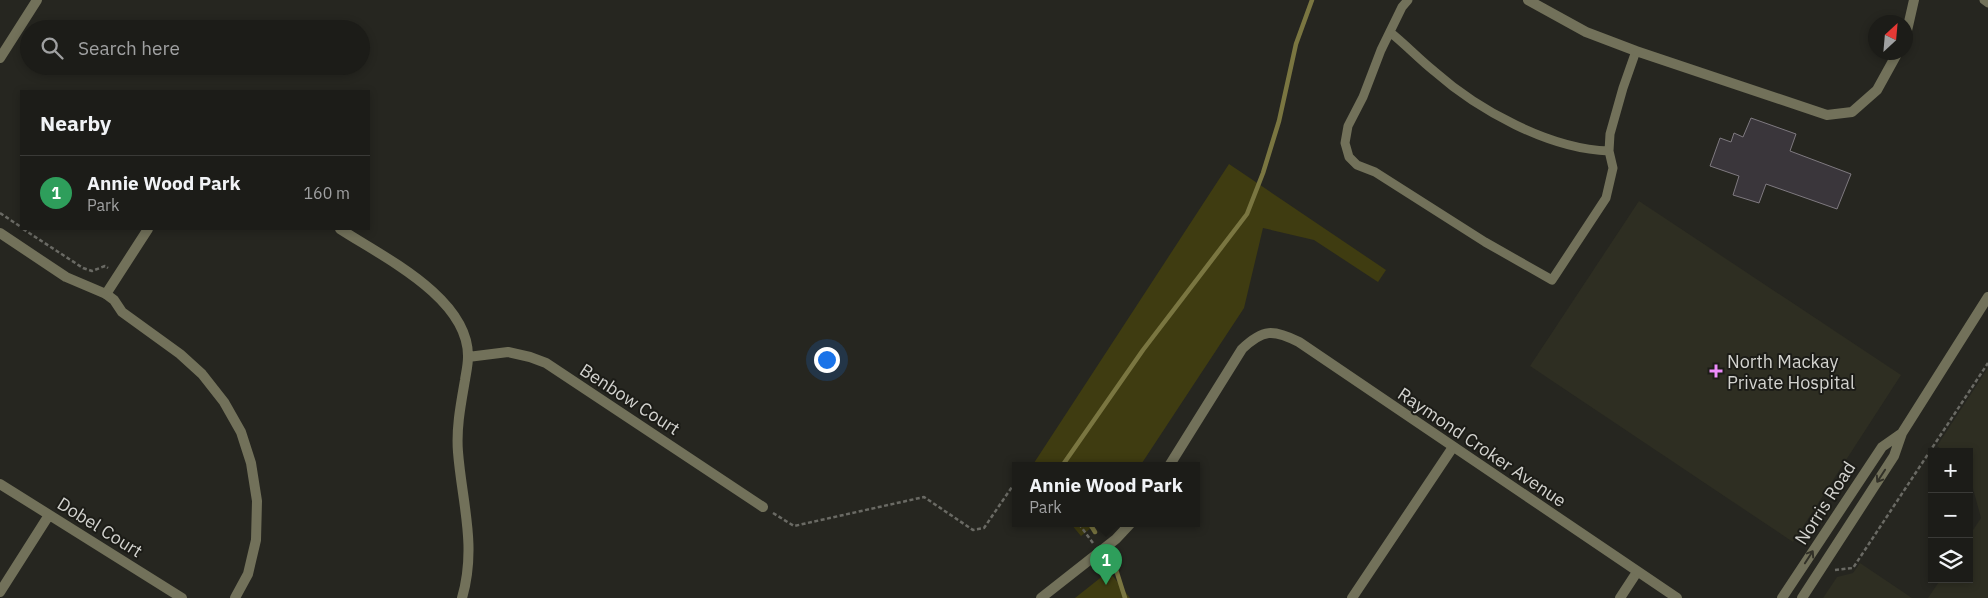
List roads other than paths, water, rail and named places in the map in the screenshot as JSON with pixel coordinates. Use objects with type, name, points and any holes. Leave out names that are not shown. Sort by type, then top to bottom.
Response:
[{"type":"street","points":[[25,20],[38,0]]},
{"type":"street","points":[[1528,0],[1586,32],[1636,51],[1827,115],[1852,112],[1877,90],[1894,60]]},
{"type":"street","points":[[1911,15],[1914,0]]},
{"type":"street","points":[[0,58],[20,27]]},
{"type":"street","points":[[106,294],[147,230]]},
{"type":"street","points":[[342,230],[429,288],[450,309],[463,329],[468,357],[461,404],[458,451],[470,548],[466,584],[462,598]]},
{"type":"street","points":[[0,233],[66,277],[106,294],[114,300],[122,312],[180,354],[202,374],[224,402],[241,432],[251,463],[257,501],[256,540],[248,574],[235,598]]},
{"type":"street","name":"Norris Road","points":[[1802,598],[1894,456],[1902,432],[1988,297]]},
{"type":"street","name":"Raymond Croker Avenue","points":[[1172,462],[1242,350],[1254,338],[1266,333],[1282,334],[1299,342],[1677,598]]},
{"type":"street","name":"Benbow Court","points":[[468,357],[508,352],[546,363],[763,506]]},
{"type":"street","name":"Norris Road","points":[[1782,598],[1882,447],[1902,432]]},
{"type":"street","points":[[1352,598],[1453,447]]},
{"type":"street","name":"Dobel Court","points":[[0,484],[182,598]]},
{"type":"street","points":[[0,592],[49,515]]},
{"type":"street","points":[[1041,598],[1116,539],[1127,527]]},
{"type":"street","points":[[1620,598],[1637,572]]},
{"type":"lane","points":[[1408,0],[1402,7],[1391,33],[1381,50],[1356,113],[1348,126],[1345,143],[1349,157],[1357,165],[1374,172],[1485,242],[1552,280],[1606,198],[1613,168],[1609,151],[1610,134],[1636,51]]},
{"type":"lane","points":[[1984,0],[1988,3]]},
{"type":"lane","points":[[1391,33],[1460,91],[1516,126],[1580,147],[1609,151]]},
{"type":"waterway","points":[[1065,462],[1143,350],[1247,214],[1263,173],[1279,121],[1296,44],[1312,0]]},
{"type":"waterway","points":[[1092,527],[1095,532]]},
{"type":"waterway","points":[[1111,554],[1125,598]]},
{"type":"place","name":"North Mackay Private Hospital","points":[[1716,371]]},
{"type":"place","name":"Annie Wood Park","points":[[1106,585]]}]
